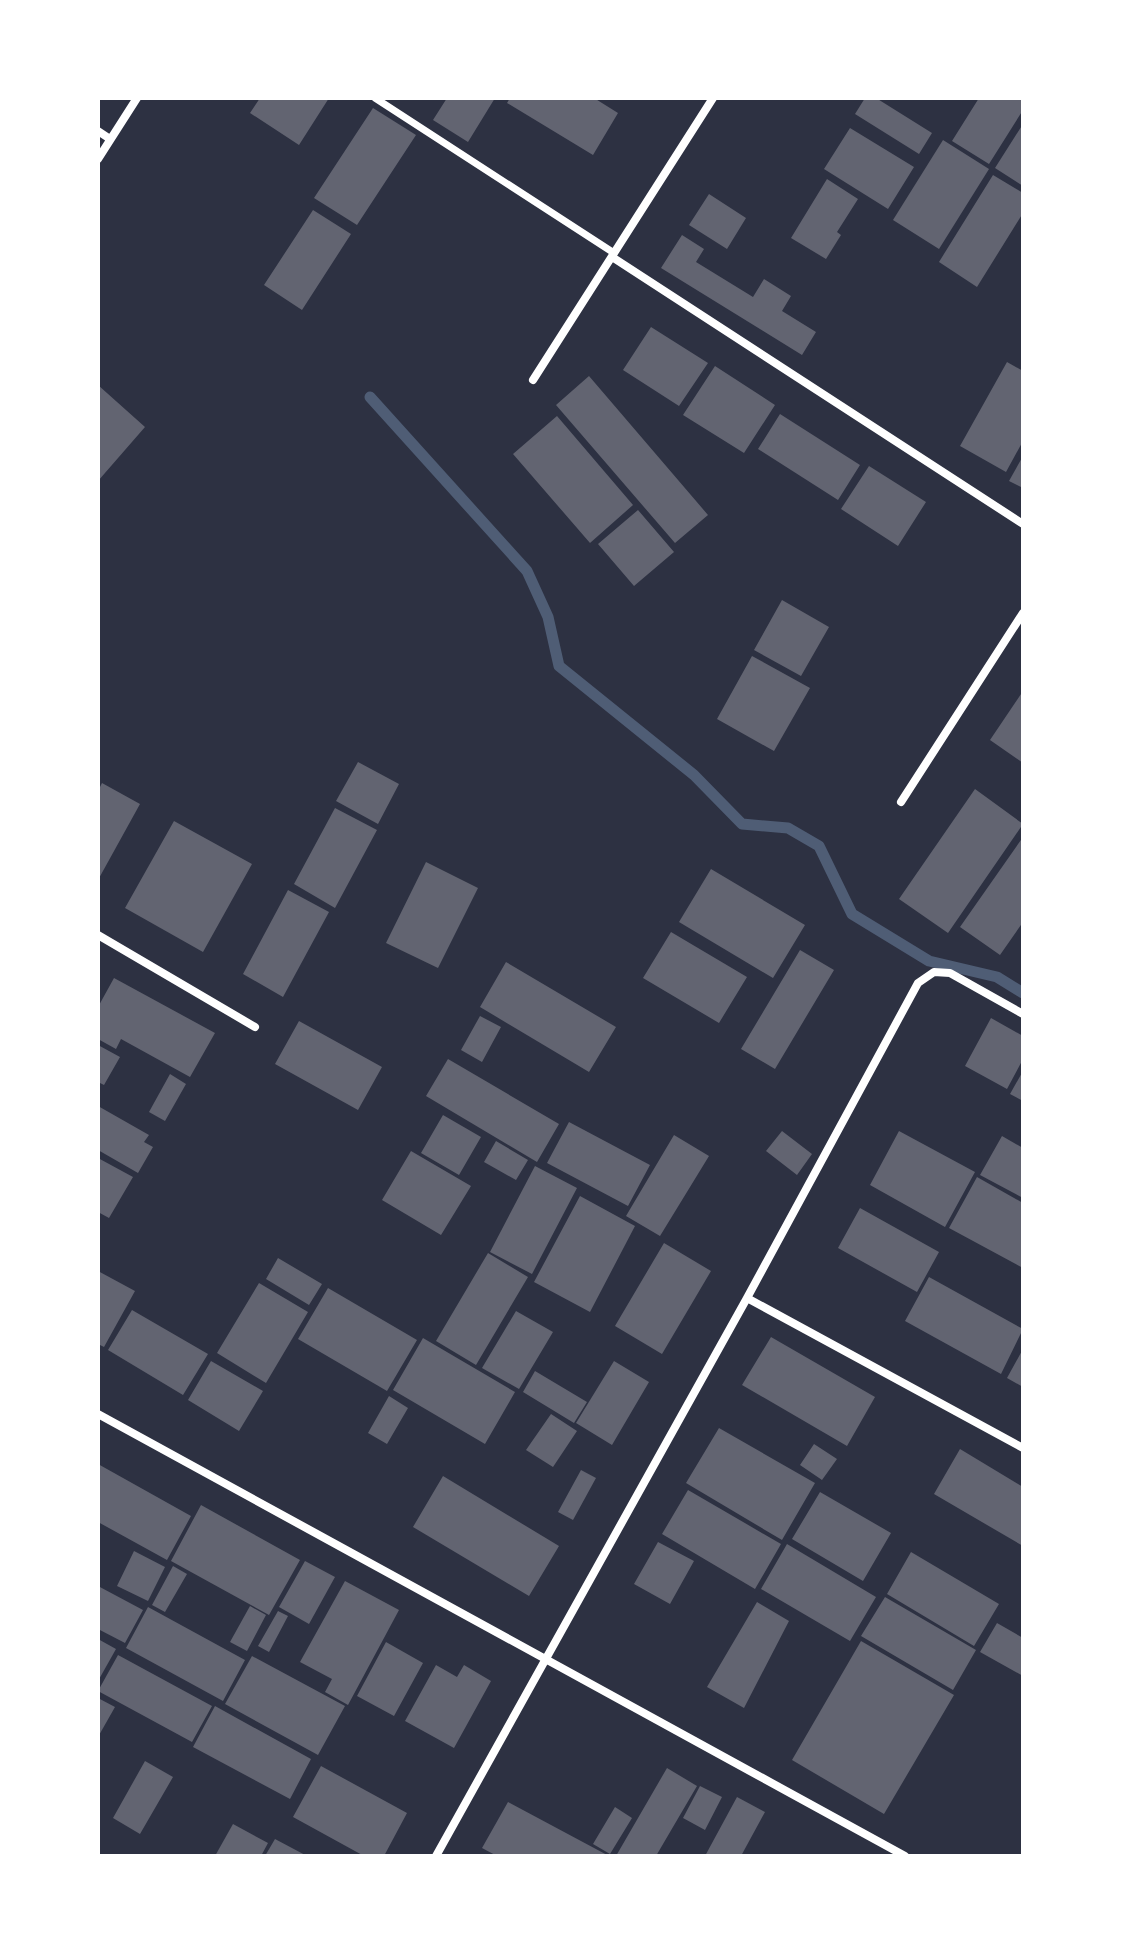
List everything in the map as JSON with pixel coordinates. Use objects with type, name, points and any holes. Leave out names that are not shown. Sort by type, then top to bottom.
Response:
[{"type":"street","points":[[98,159],[137,98]]},
{"type":"street","points":[[375,98],[1023,524]]},
{"type":"street","points":[[533,380],[713,98]]},
{"type":"street","points":[[98,131],[110,139]]},
{"type":"street","points":[[901,802],[1023,613]]},
{"type":"street","points":[[98,935],[255,1027]]},
{"type":"street","points":[[436,1856],[747,1298],[918,983],[934,972],[950,973],[1023,1014]]},
{"type":"street","points":[[747,1298],[1023,1448]]},
{"type":"street","points":[[98,1414],[905,1856]]},
{"type":"building","points":[[260,98],[329,98],[299,145],[250,113]]},
{"type":"building","points":[[447,98],[495,98],[468,142],[433,120]]},
{"type":"building","points":[[510,98],[594,98],[618,113],[593,155],[507,103]]},
{"type":"building","points":[[865,98],[876,98],[932,133],[919,154],[855,114]]},
{"type":"building","points":[[979,98],[1023,98],[1023,110],[989,164],[952,141]]},
{"type":"building","points":[[373,108],[416,135],[357,225],[314,198]]},
{"type":"building","points":[[1023,124],[1023,186],[995,168]]},
{"type":"building","points":[[850,128],[914,167],[888,209],[824,169]]},
{"type":"building","points":[[943,140],[989,169],[939,249],[893,220]]},
{"type":"building","points":[[993,175],[1023,193],[1023,213],[977,287],[939,262]]},
{"type":"building","points":[[827,179],[858,199],[837,232],[841,235],[826,259],[791,238]]},
{"type":"building","points":[[709,194],[746,218],[727,249],[689,225]]},
{"type":"building","points":[[313,210],[351,234],[302,310],[264,285]]},
{"type":"building","points":[[682,235],[704,249],[696,262],[753,297],[764,279],[791,296],[782,311],[816,332],[802,355],[661,268]]},
{"type":"building","points":[[651,327],[708,363],[679,406],[623,370]]},
{"type":"building","points":[[1007,362],[1023,371],[1023,441],[1006,472],[960,446]]},
{"type":"building","points":[[715,366],[775,405],[744,453],[683,415]]},
{"type":"building","points":[[589,376],[708,515],[675,543],[556,405]]},
{"type":"building","points":[[98,385],[145,427],[98,481]]},
{"type":"building","points":[[780,414],[860,465],[838,500],[758,449]]},
{"type":"building","points":[[557,416],[633,505],[590,543],[513,454]]},
{"type":"building","points":[[1023,456],[1023,488],[1009,481]]},
{"type":"building","points":[[869,466],[926,502],[898,546],[841,509]]},
{"type":"building","points":[[638,510],[674,552],[634,586],[598,544]]},
{"type":"building","points":[[782,600],[829,627],[801,676],[754,650]]},
{"type":"building","points":[[752,656],[810,688],[774,751],[717,719]]},
{"type":"building","points":[[1023,691],[1023,763],[990,740]]},
{"type":"building","points":[[358,762],[399,784],[378,824],[336,801]]},
{"type":"building","points":[[102,783],[140,804],[98,880],[98,791]]},
{"type":"building","points":[[975,789],[1023,824],[948,933],[899,899]]},
{"type":"building","points":[[335,808],[377,830],[335,908],[294,884]]},
{"type":"building","points":[[174,821],[252,864],[203,952],[125,908]]},
{"type":"building","points":[[1023,837],[1023,922],[1000,955],[960,927]]},
{"type":"building","points":[[426,862],[478,888],[438,968],[386,943]]},
{"type":"building","points":[[711,869],[805,925],[773,978],[679,922]]},
{"type":"building","points":[[288,890],[329,912],[283,997],[243,974]]},
{"type":"building","points":[[671,932],[747,977],[719,1023],[643,978]]},
{"type":"building","points":[[800,950],[834,970],[775,1069],[741,1049]]},
{"type":"building","points":[[506,962],[616,1027],[589,1072],[480,1007]]},
{"type":"building","points":[[114,978],[215,1033],[190,1077],[121,1039],[116,1049],[98,1039],[98,1007]]},
{"type":"building","points":[[480,1016],[501,1027],[482,1062],[461,1050]]},
{"type":"building","points":[[991,1018],[1023,1036],[1023,1059],[1007,1089],[965,1066]]},
{"type":"building","points":[[299,1021],[382,1067],[358,1110],[275,1064]]},
{"type":"building","points":[[98,1045],[120,1057],[104,1085],[98,1082]]},
{"type":"building","points":[[448,1059],[559,1124],[537,1162],[426,1096]]},
{"type":"building","points":[[1023,1071],[1023,1101],[1010,1094]]},
{"type":"building","points":[[170,1074],[186,1084],[165,1121],[149,1112]]},
{"type":"building","points":[[98,1106],[149,1135],[144,1142],[153,1147],[138,1173],[98,1150]]},
{"type":"building","points":[[443,1115],[481,1137],[459,1175],[421,1153]]},
{"type":"building","points":[[569,1122],[650,1165],[628,1206],[547,1163]]},
{"type":"building","points":[[782,1131],[812,1154],[797,1175],[766,1151]]},
{"type":"building","points":[[899,1131],[975,1172],[945,1227],[870,1185]]},
{"type":"building","points":[[674,1135],[709,1156],[660,1236],[626,1216]]},
{"type":"building","points":[[1002,1136],[1023,1148],[1023,1198],[980,1175]]},
{"type":"building","points":[[496,1141],[528,1160],[516,1180],[484,1162]]},
{"type":"building","points":[[411,1151],[471,1186],[441,1235],[382,1200]]},
{"type":"building","points":[[98,1158],[133,1177],[109,1218],[98,1212]]},
{"type":"building","points":[[535,1166],[577,1188],[532,1274],[490,1252]]},
{"type":"building","points":[[977,1177],[1023,1203],[1023,1268],[949,1228]]},
{"type":"building","points":[[580,1196],[635,1226],[590,1312],[534,1282]]},
{"type":"building","points":[[860,1208],[939,1252],[917,1292],[838,1248]]},
{"type":"building","points":[[664,1243],[711,1271],[662,1354],[615,1326]]},
{"type":"building","points":[[488,1253],[528,1277],[476,1365],[436,1341]]},
{"type":"building","points":[[278,1258],[322,1284],[309,1305],[266,1279]]},
{"type":"building","points":[[98,1271],[135,1291],[104,1347],[98,1344]]},
{"type":"building","points":[[929,1277],[1023,1329],[1001,1374],[905,1321]]},
{"type":"building","points":[[259,1283],[308,1312],[266,1383],[217,1353]]},
{"type":"building","points":[[328,1288],[417,1340],[387,1391],[298,1339]]},
{"type":"building","points":[[132,1310],[208,1354],[183,1395],[108,1350]]},
{"type":"building","points":[[516,1311],[553,1332],[519,1389],[482,1368]]},
{"type":"building","points":[[771,1337],[875,1397],[847,1446],[742,1385]]},
{"type":"building","points":[[423,1338],[515,1392],[485,1444],[393,1390]]},
{"type":"building","points":[[1023,1349],[1023,1387],[1007,1378]]},
{"type":"building","points":[[211,1361],[263,1391],[239,1431],[188,1400]]},
{"type":"building","points":[[614,1361],[649,1382],[612,1445],[576,1423]]},
{"type":"building","points":[[535,1371],[587,1402],[574,1423],[523,1392]]},
{"type":"building","points":[[389,1396],[408,1408],[387,1444],[368,1433]]},
{"type":"building","points":[[551,1414],[577,1431],[553,1467],[526,1450]]},
{"type":"building","points":[[719,1428],[815,1483],[782,1540],[686,1483]]},
{"type":"building","points":[[814,1444],[837,1459],[822,1480],[800,1465]]},
{"type":"building","points":[[960,1449],[1023,1487],[1023,1546],[934,1494]]},
{"type":"building","points":[[98,1464],[191,1516],[167,1560],[98,1522]]},
{"type":"building","points":[[581,1470],[596,1478],[573,1520],[558,1512]]},
{"type":"building","points":[[443,1476],[559,1546],[529,1596],[413,1527]]},
{"type":"building","points":[[688,1490],[781,1544],[755,1589],[662,1534]]},
{"type":"building","points":[[820,1492],[891,1533],[863,1581],[792,1539]]},
{"type":"building","points":[[201,1505],[300,1560],[269,1615],[171,1561]]},
{"type":"building","points":[[658,1542],[694,1561],[670,1604],[634,1584]]},
{"type":"building","points":[[787,1544],[876,1597],[850,1641],[761,1589]]},
{"type":"building","points":[[134,1551],[165,1567],[148,1601],[117,1586]]},
{"type":"building","points":[[911,1552],[999,1604],[974,1646],[887,1594]]},
{"type":"building","points":[[305,1561],[335,1577],[309,1624],[279,1607]]},
{"type":"building","points":[[173,1566],[187,1574],[165,1612],[152,1605]]},
{"type":"building","points":[[345,1581],[399,1610],[348,1705],[325,1692],[332,1679],[300,1662]]},
{"type":"building","points":[[98,1586],[143,1610],[125,1643],[98,1629]]},
{"type":"building","points":[[885,1597],[976,1650],[953,1690],[861,1636]]},
{"type":"building","points":[[757,1602],[789,1621],[744,1708],[707,1687]]},
{"type":"building","points":[[250,1606],[266,1615],[247,1651],[230,1642]]},
{"type":"building","points":[[148,1607],[245,1660],[223,1701],[126,1648]]},
{"type":"building","points":[[278,1611],[288,1616],[269,1652],[258,1646]]},
{"type":"building","points":[[997,1623],[1023,1638],[1023,1676],[980,1652]]},
{"type":"building","points":[[98,1639],[116,1649],[98,1681]]},
{"type":"building","points":[[861,1641],[954,1695],[884,1814],[792,1760]]},
{"type":"building","points":[[386,1642],[423,1663],[394,1716],[357,1696]]},
{"type":"building","points":[[118,1655],[212,1706],[192,1742],[98,1691]]},
{"type":"building","points":[[252,1656],[345,1706],[318,1755],[225,1704]]},
{"type":"building","points":[[436,1665],[457,1677],[464,1665],[491,1681],[454,1748],[405,1721]]},
{"type":"building","points":[[98,1698],[115,1707],[98,1737]]},
{"type":"building","points":[[215,1706],[311,1759],[290,1799],[193,1747]]},
{"type":"building","points":[[145,1761],[173,1777],[140,1834],[113,1818]]},
{"type":"building","points":[[321,1766],[407,1813],[384,1856],[364,1856],[293,1817]]},
{"type":"building","points":[[667,1768],[697,1786],[656,1856],[616,1856]]},
{"type":"building","points":[[700,1786],[722,1797],[705,1830],[683,1818]]},
{"type":"building","points":[[737,1797],[765,1812],[741,1856],[705,1856]]},
{"type":"building","points":[[508,1802],[609,1856],[497,1856],[482,1848]]},
{"type":"building","points":[[615,1807],[632,1818],[610,1854],[593,1844]]},
{"type":"building","points":[[233,1824],[268,1843],[261,1856],[215,1856]]},
{"type":"building","points":[[275,1839],[307,1856],[265,1856]]},
{"type":"waterway","points":[[370,397],[527,571],[548,617],[559,666],[694,775],[742,824],[788,828],[819,846],[852,914],[929,961],[997,977],[1023,993]]}]
